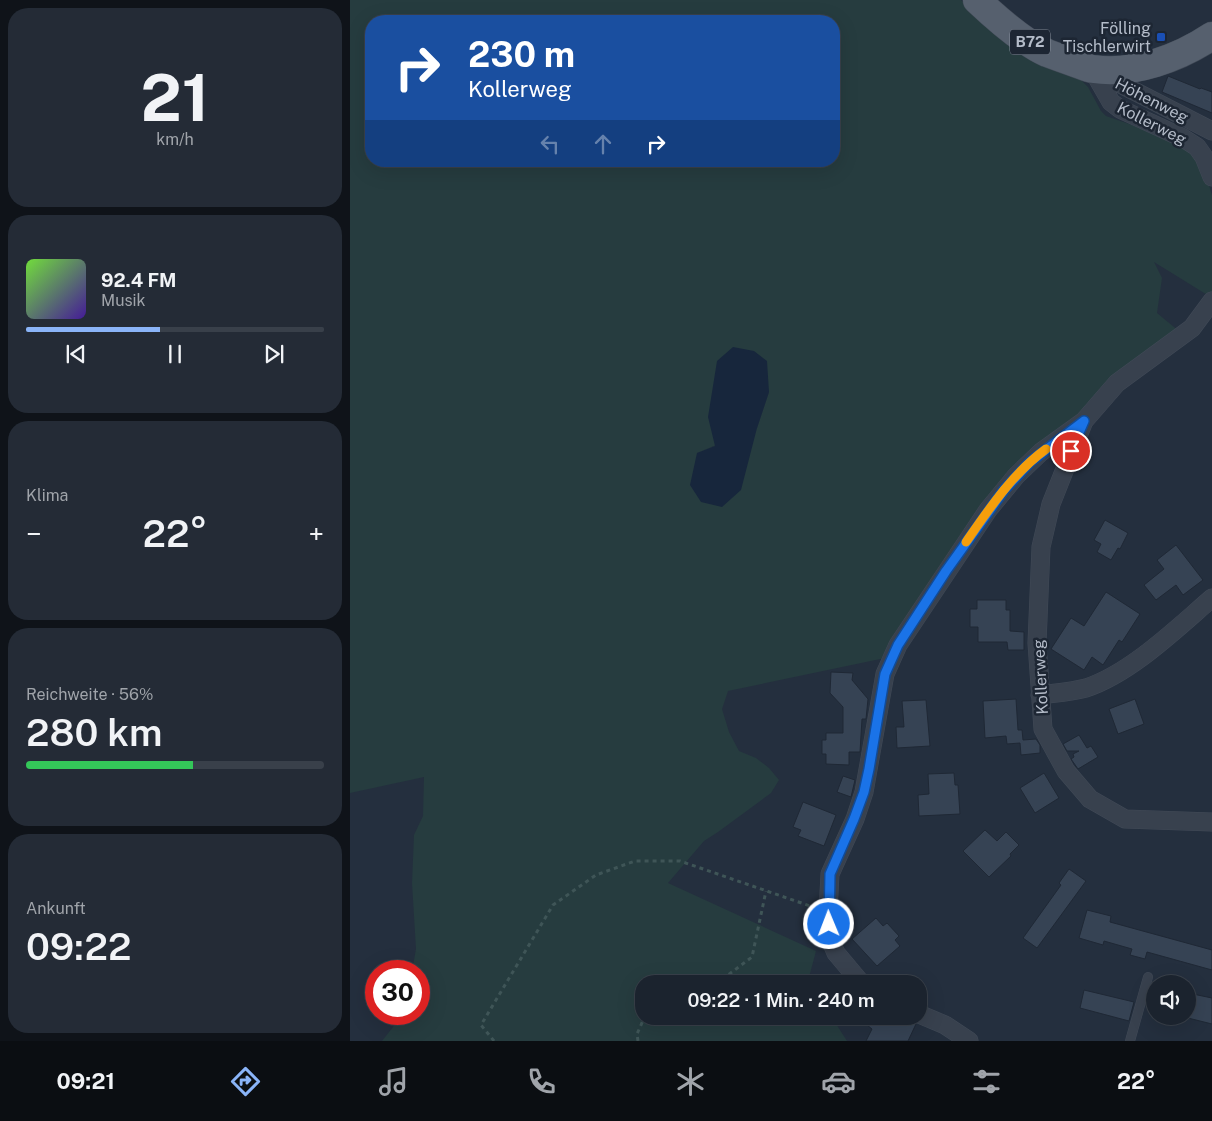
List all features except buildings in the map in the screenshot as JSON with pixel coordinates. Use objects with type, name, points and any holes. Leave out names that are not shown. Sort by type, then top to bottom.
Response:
[{"type":"main road","name":"B72","points":[[977,0],[1004,24],[1045,52],[1092,69],[1112,70],[1170,60],[1196,47],[1212,36]]},
{"type":"street","name":"Höhenweg","points":[[1092,69],[1212,131]]},
{"type":"street","name":"Kollerweg","points":[[1092,69],[1111,102],[1120,110],[1182,138],[1197,147],[1204,157],[1212,176]]},
{"type":"street","name":"Kollerweg","points":[[854,975],[836,953],[829,937],[830,874],[864,792],[884,680],[898,645],[946,571],[1004,490],[1030,462],[1084,421],[1117,382],[1192,328],[1212,301]]},
{"type":"street","name":"Kollerweg","points":[[1084,421],[1051,504],[1041,547],[1037,624],[1043,729],[1066,770],[1090,800],[1125,819],[1212,822]]},
{"type":"street","points":[[1040,695],[1080,689],[1110,678],[1154,646],[1212,598]]},
{"type":"street","points":[[927,1017],[945,1025],[969,1041]]},
{"type":"lane","points":[[1130,1041],[1146,984]]},
{"type":"path","points":[[494,1041],[481,1025],[553,906],[596,875],[635,861],[680,861],[828,912]]},
{"type":"path","points":[[728,975],[752,957],[766,890]]},
{"type":"path","points":[[638,1041],[637,1034],[641,1025]]},
{"type":"green space","points":[[350,0],[961,0],[972,11],[1076,75],[1088,87],[1101,111],[1106,116],[1181,142],[1187,146],[1197,158],[1212,195],[1212,292],[1209,296],[1154,262],[1162,278],[1157,313],[1180,332],[1084,413],[1029,456],[885,658],[728,691],[722,709],[729,732],[739,751],[756,758],[769,768],[779,780],[771,793],[704,841],[668,883],[816,951],[810,975],[635,975],[635,1025],[837,1025],[847,1041],[382,1041],[394,1025],[430,1025],[430,960],[414,960],[416,949],[412,883],[414,835],[423,816],[424,777],[350,793]],"holes":[[[769,392],[757,428],[716,445]]]},
{"type":"water","points":[[733,347],[754,351],[767,361],[769,392],[757,428],[741,490],[722,507],[701,502],[690,485],[697,453],[715,446],[708,417],[717,361]]},
{"type":"slow traffic","points":[[966,542],[988,510],[1016,476],[1046,449]]},
{"type":"place","name":"Fölling Tischlerwirt","points":[[1161,37]]},
{"type":"route","points":[[829,924],[830,874],[864,792],[882,686],[890,660],[906,631],[946,571],[1004,490],[1041,452],[1084,421],[1071,451]]}]
